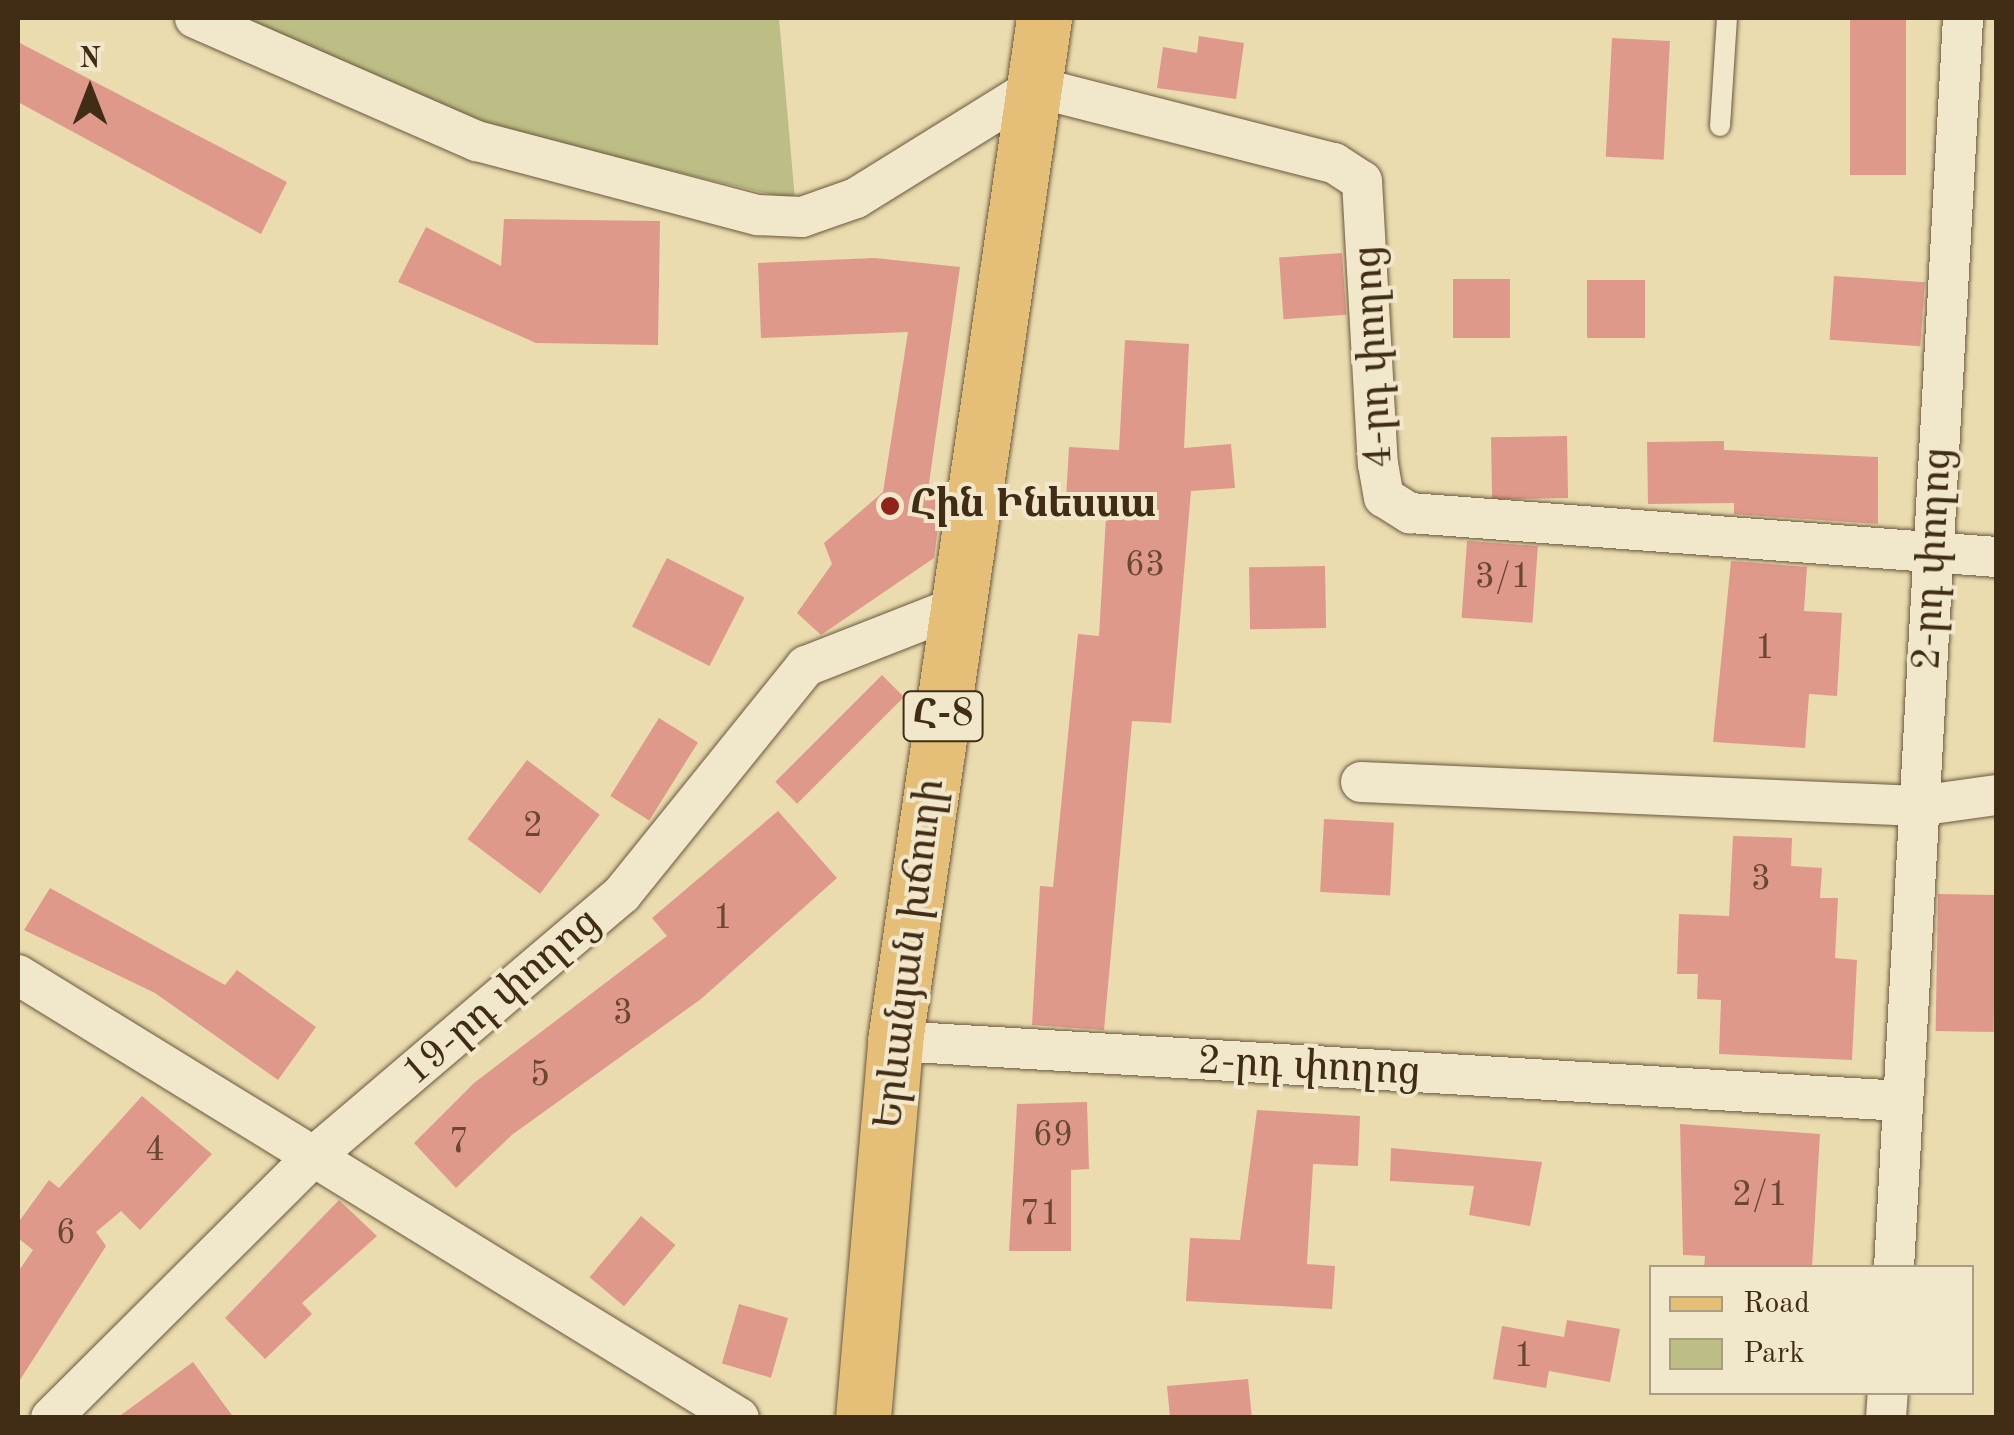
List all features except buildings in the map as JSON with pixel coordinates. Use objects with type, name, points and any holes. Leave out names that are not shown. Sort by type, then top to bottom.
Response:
[{"type":"main road","name":"Երևանյան խճուղի","points":[[863,1418],[895,1041],[1044,18]]},
{"type":"street","points":[[195,18],[477,141],[758,214],[802,217],[856,198],[1035,86]]},
{"type":"street","name":"2-րդ փողոց","points":[[1894,1265],[1963,18]]},
{"type":"street","name":"4-րդ փողոց","points":[[1035,86],[1179,117],[1334,163],[1362,181],[1378,464],[1384,497],[1410,513],[1935,558],[1996,557]]},
{"type":"street","name":"19-րդ փողոց","points":[[51,1418],[313,1157],[622,894],[806,666],[958,606]]},
{"type":"street","points":[[1361,782],[1918,806],[1996,795]]},
{"type":"street","points":[[18,975],[738,1418]]},
{"type":"street","name":"2-րդ փողոց","points":[[895,1041],[1902,1101]]},
{"type":"lane","points":[[1720,126],[1727,18]]},
{"type":"green space","points":[[233,18],[779,18],[795,200],[462,121]]},
{"type":"place","name":"Հին Ինեսսա","points":[[890,506]]}]
